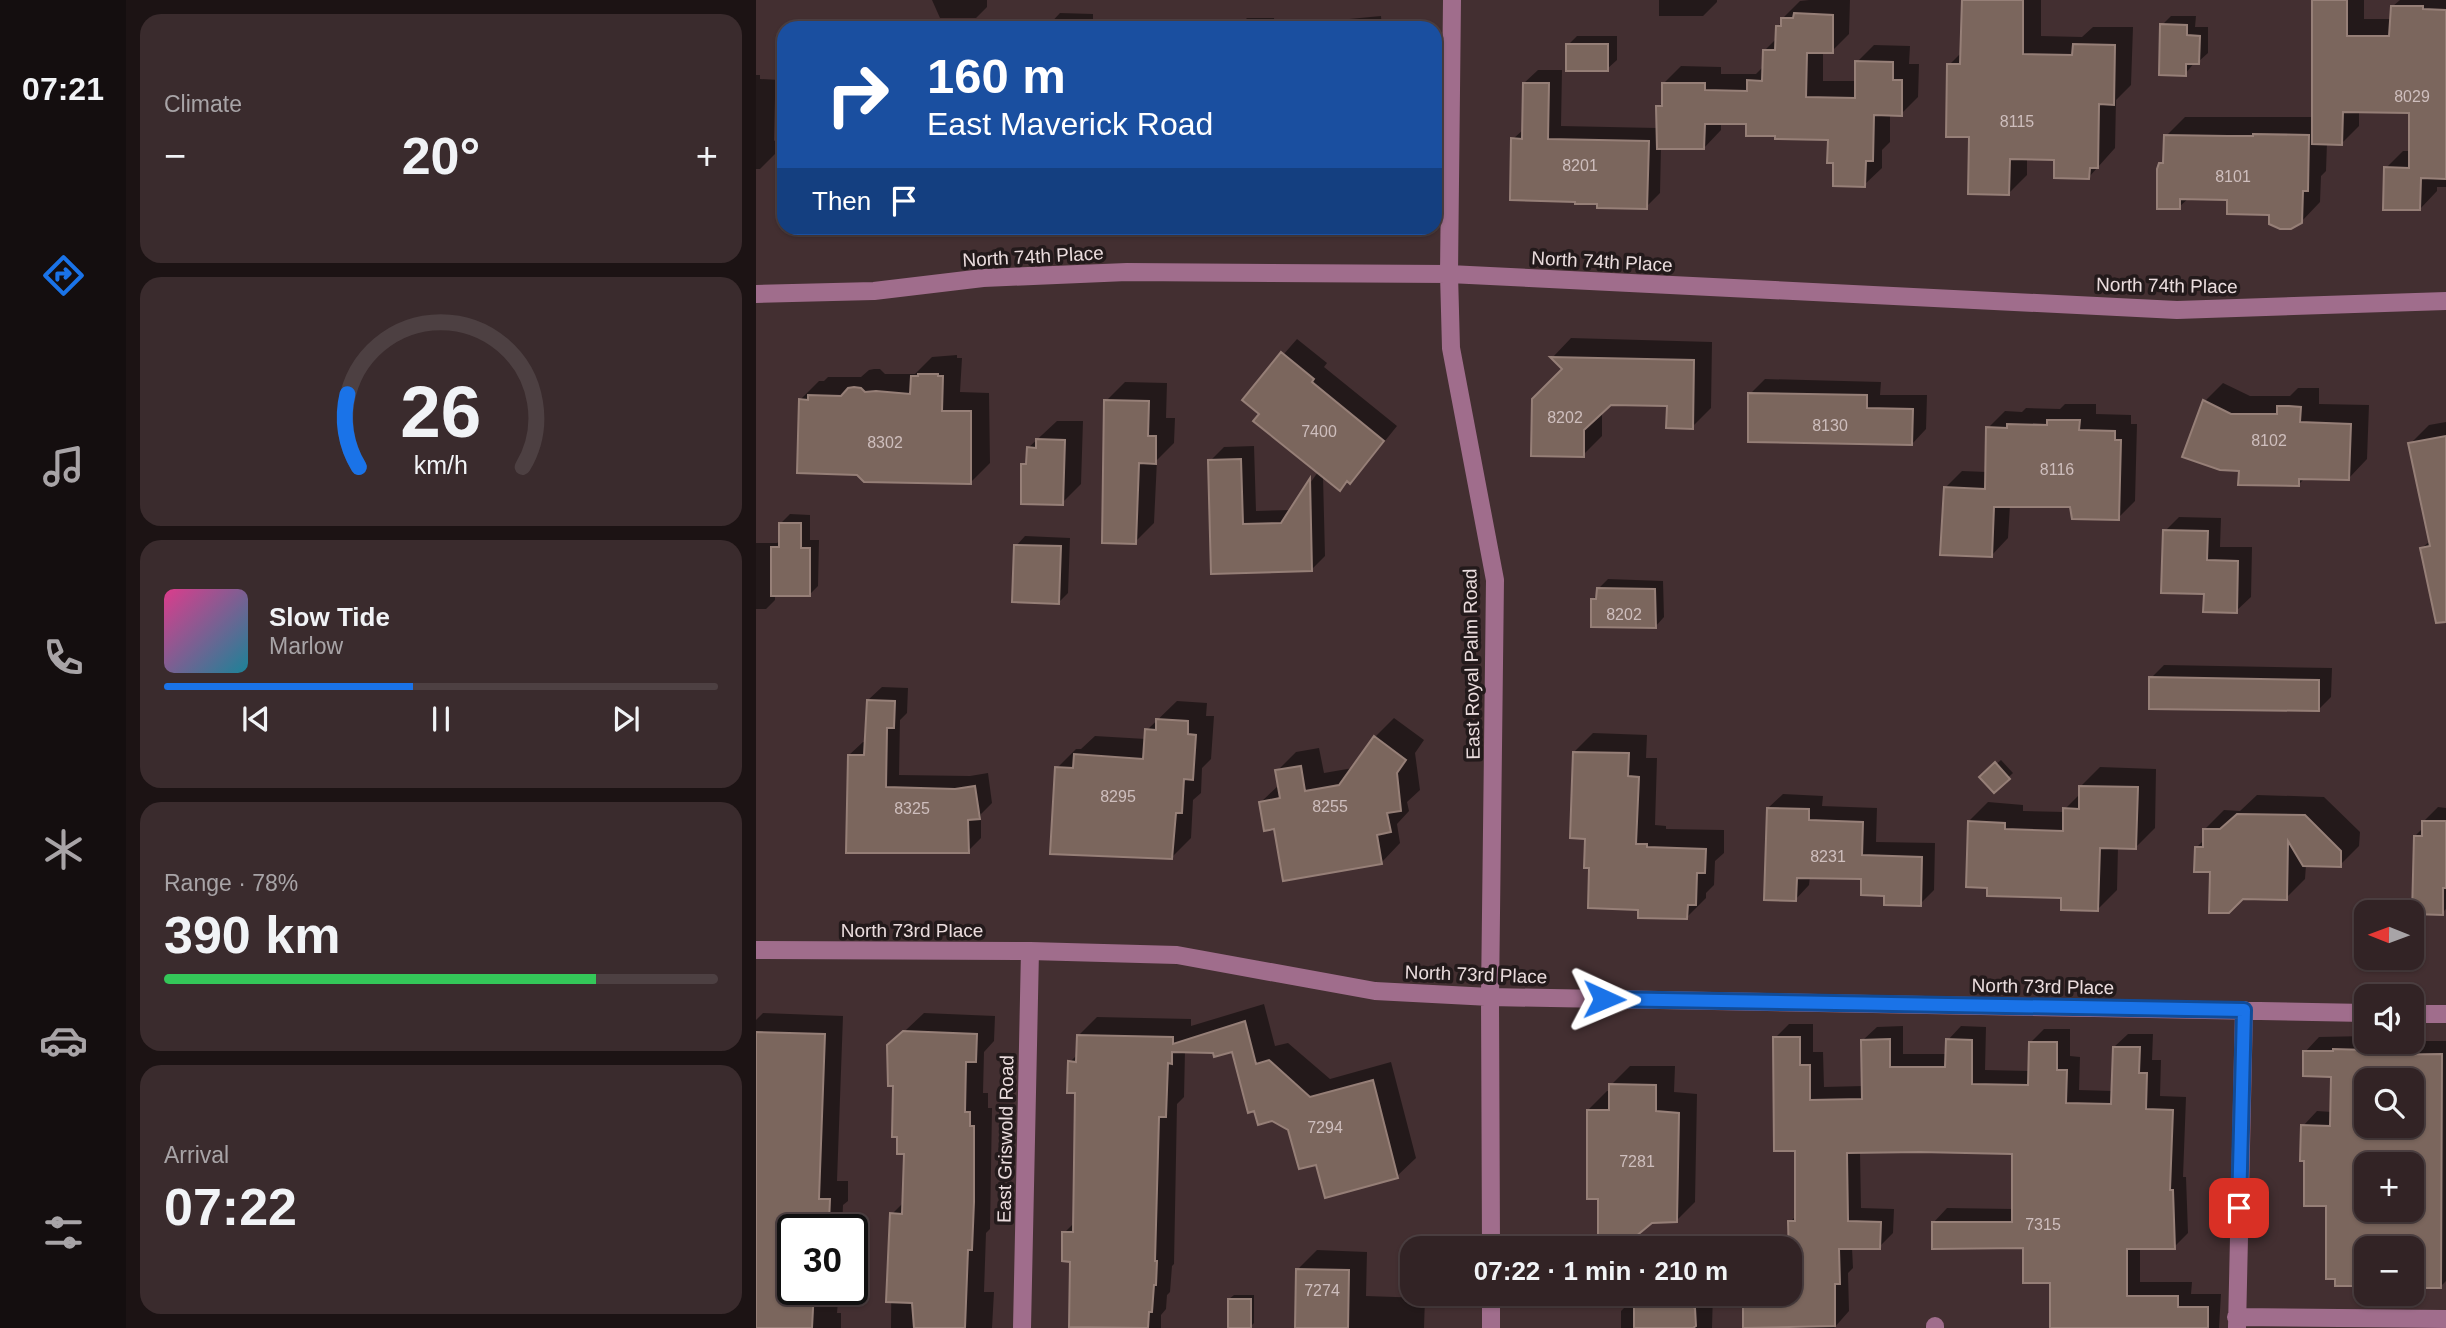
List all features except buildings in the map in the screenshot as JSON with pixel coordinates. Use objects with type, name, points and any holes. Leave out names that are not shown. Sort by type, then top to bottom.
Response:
[{"type":"street","name":"East Royal Palm Road","points":[[1452,0],[1449,274],[1451,348],[1495,580],[1490,997],[1491,1236]]},
{"type":"street","name":"North 74th Place","points":[[756,294],[874,290],[983,278],[1127,272],[1449,274],[2177,310],[2446,301]]},
{"type":"street","name":"North 73rd Place","points":[[756,950],[1030,951],[1177,955],[1375,991],[1490,997],[2354,1013]]},
{"type":"street","name":"East Griswold Road","points":[[1022,1328],[1030,951]]},
{"type":"street","points":[[2244,1010],[2236,1322],[2446,1319]]},
{"type":"street","points":[[2424,1014],[2446,1014]]},
{"type":"street","points":[[1491,1306],[1491,1328]]},
{"type":"route","points":[[1604,999],[2244,1010],[2239,1208]]}]
